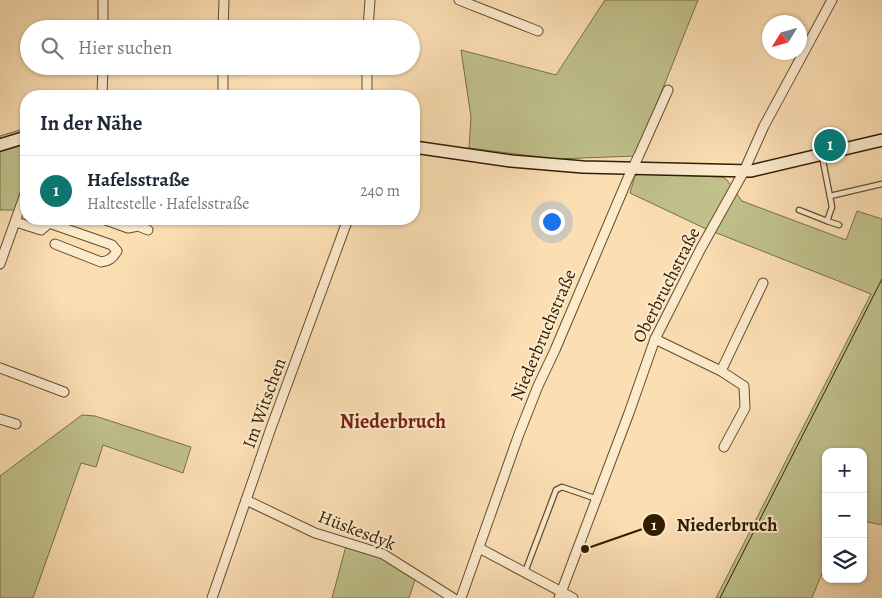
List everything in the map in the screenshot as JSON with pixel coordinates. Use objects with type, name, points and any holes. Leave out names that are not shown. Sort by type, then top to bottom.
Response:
[{"type":"main road","points":[[0,145],[20,139]]},
{"type":"main road","points":[[420,147],[511,161],[584,167],[751,171],[882,140]]},
{"type":"street","points":[[103,0],[103,20]]},
{"type":"street","points":[[224,0],[224,20]]},
{"type":"street","points":[[369,20],[370,0]]},
{"type":"street","points":[[459,0],[538,31]]},
{"type":"street","name":"Oberbruchstraße","points":[[561,595],[655,339],[700,250],[744,171],[764,126],[832,0]]},
{"type":"street","points":[[102,90],[103,75]]},
{"type":"street","points":[[223,75],[223,90]]},
{"type":"street","points":[[367,75],[367,90]]},
{"type":"street","name":"Niederbruchstraße","points":[[461,598],[534,394],[668,90]]},
{"type":"street","points":[[0,264],[20,210]]},
{"type":"street","points":[[16,222],[20,223]]},
{"type":"street","points":[[25,225],[41,230],[47,225]]},
{"type":"street","points":[[55,225],[112,245],[117,251],[113,258],[101,262],[55,244]]},
{"type":"street","points":[[120,225],[128,228],[134,225]]},
{"type":"street","points":[[142,225],[148,230]]},
{"type":"street","name":"Im Witschen","points":[[212,598],[271,428],[346,225]]},
{"type":"street","points":[[721,371],[763,283]]},
{"type":"street","points":[[655,339],[721,371],[744,386],[745,408],[724,448]]},
{"type":"street","points":[[0,368],[64,392]]},
{"type":"street","points":[[0,419],[16,424]]},
{"type":"street","name":"Hüskesdyk","points":[[246,500],[315,532],[383,554],[453,598]]},
{"type":"street","points":[[479,548],[561,595],[573,598]]},
{"type":"lane","points":[[821,155],[832,206],[827,221]]},
{"type":"lane","points":[[830,196],[882,184]]},
{"type":"lane","points":[[799,210],[839,225]]},
{"type":"lane","points":[[525,573],[556,490],[562,487],[596,499]]},
{"type":"green space","points":[[605,0],[698,0],[636,156],[555,159],[469,148],[471,117],[461,50],[556,75]]},
{"type":"green space","points":[[20,130],[20,210],[0,210],[0,136]]},
{"type":"green space","points":[[640,174],[723,177],[742,201],[846,240],[857,211],[882,219],[882,525],[867,522],[867,448],[822,448],[822,573],[812,598],[716,598],[871,294],[704,228],[630,193],[635,176]]},
{"type":"green space","points":[[82,415],[95,416],[191,447],[183,473],[103,445],[96,467],[81,463],[33,598],[0,598],[0,476]]},
{"type":"green space","points":[[346,546],[381,558],[415,580],[409,598],[332,598]]},
{"type":"tram line","points":[[720,598],[882,279]]},
{"type":"place","name":"Hafelsstraße","points":[[830,145]]},
{"type":"place","name":"Niederbruch","points":[[585,549]]},
{"type":"district","name":"Niederbruch","points":[[393,421]]}]
